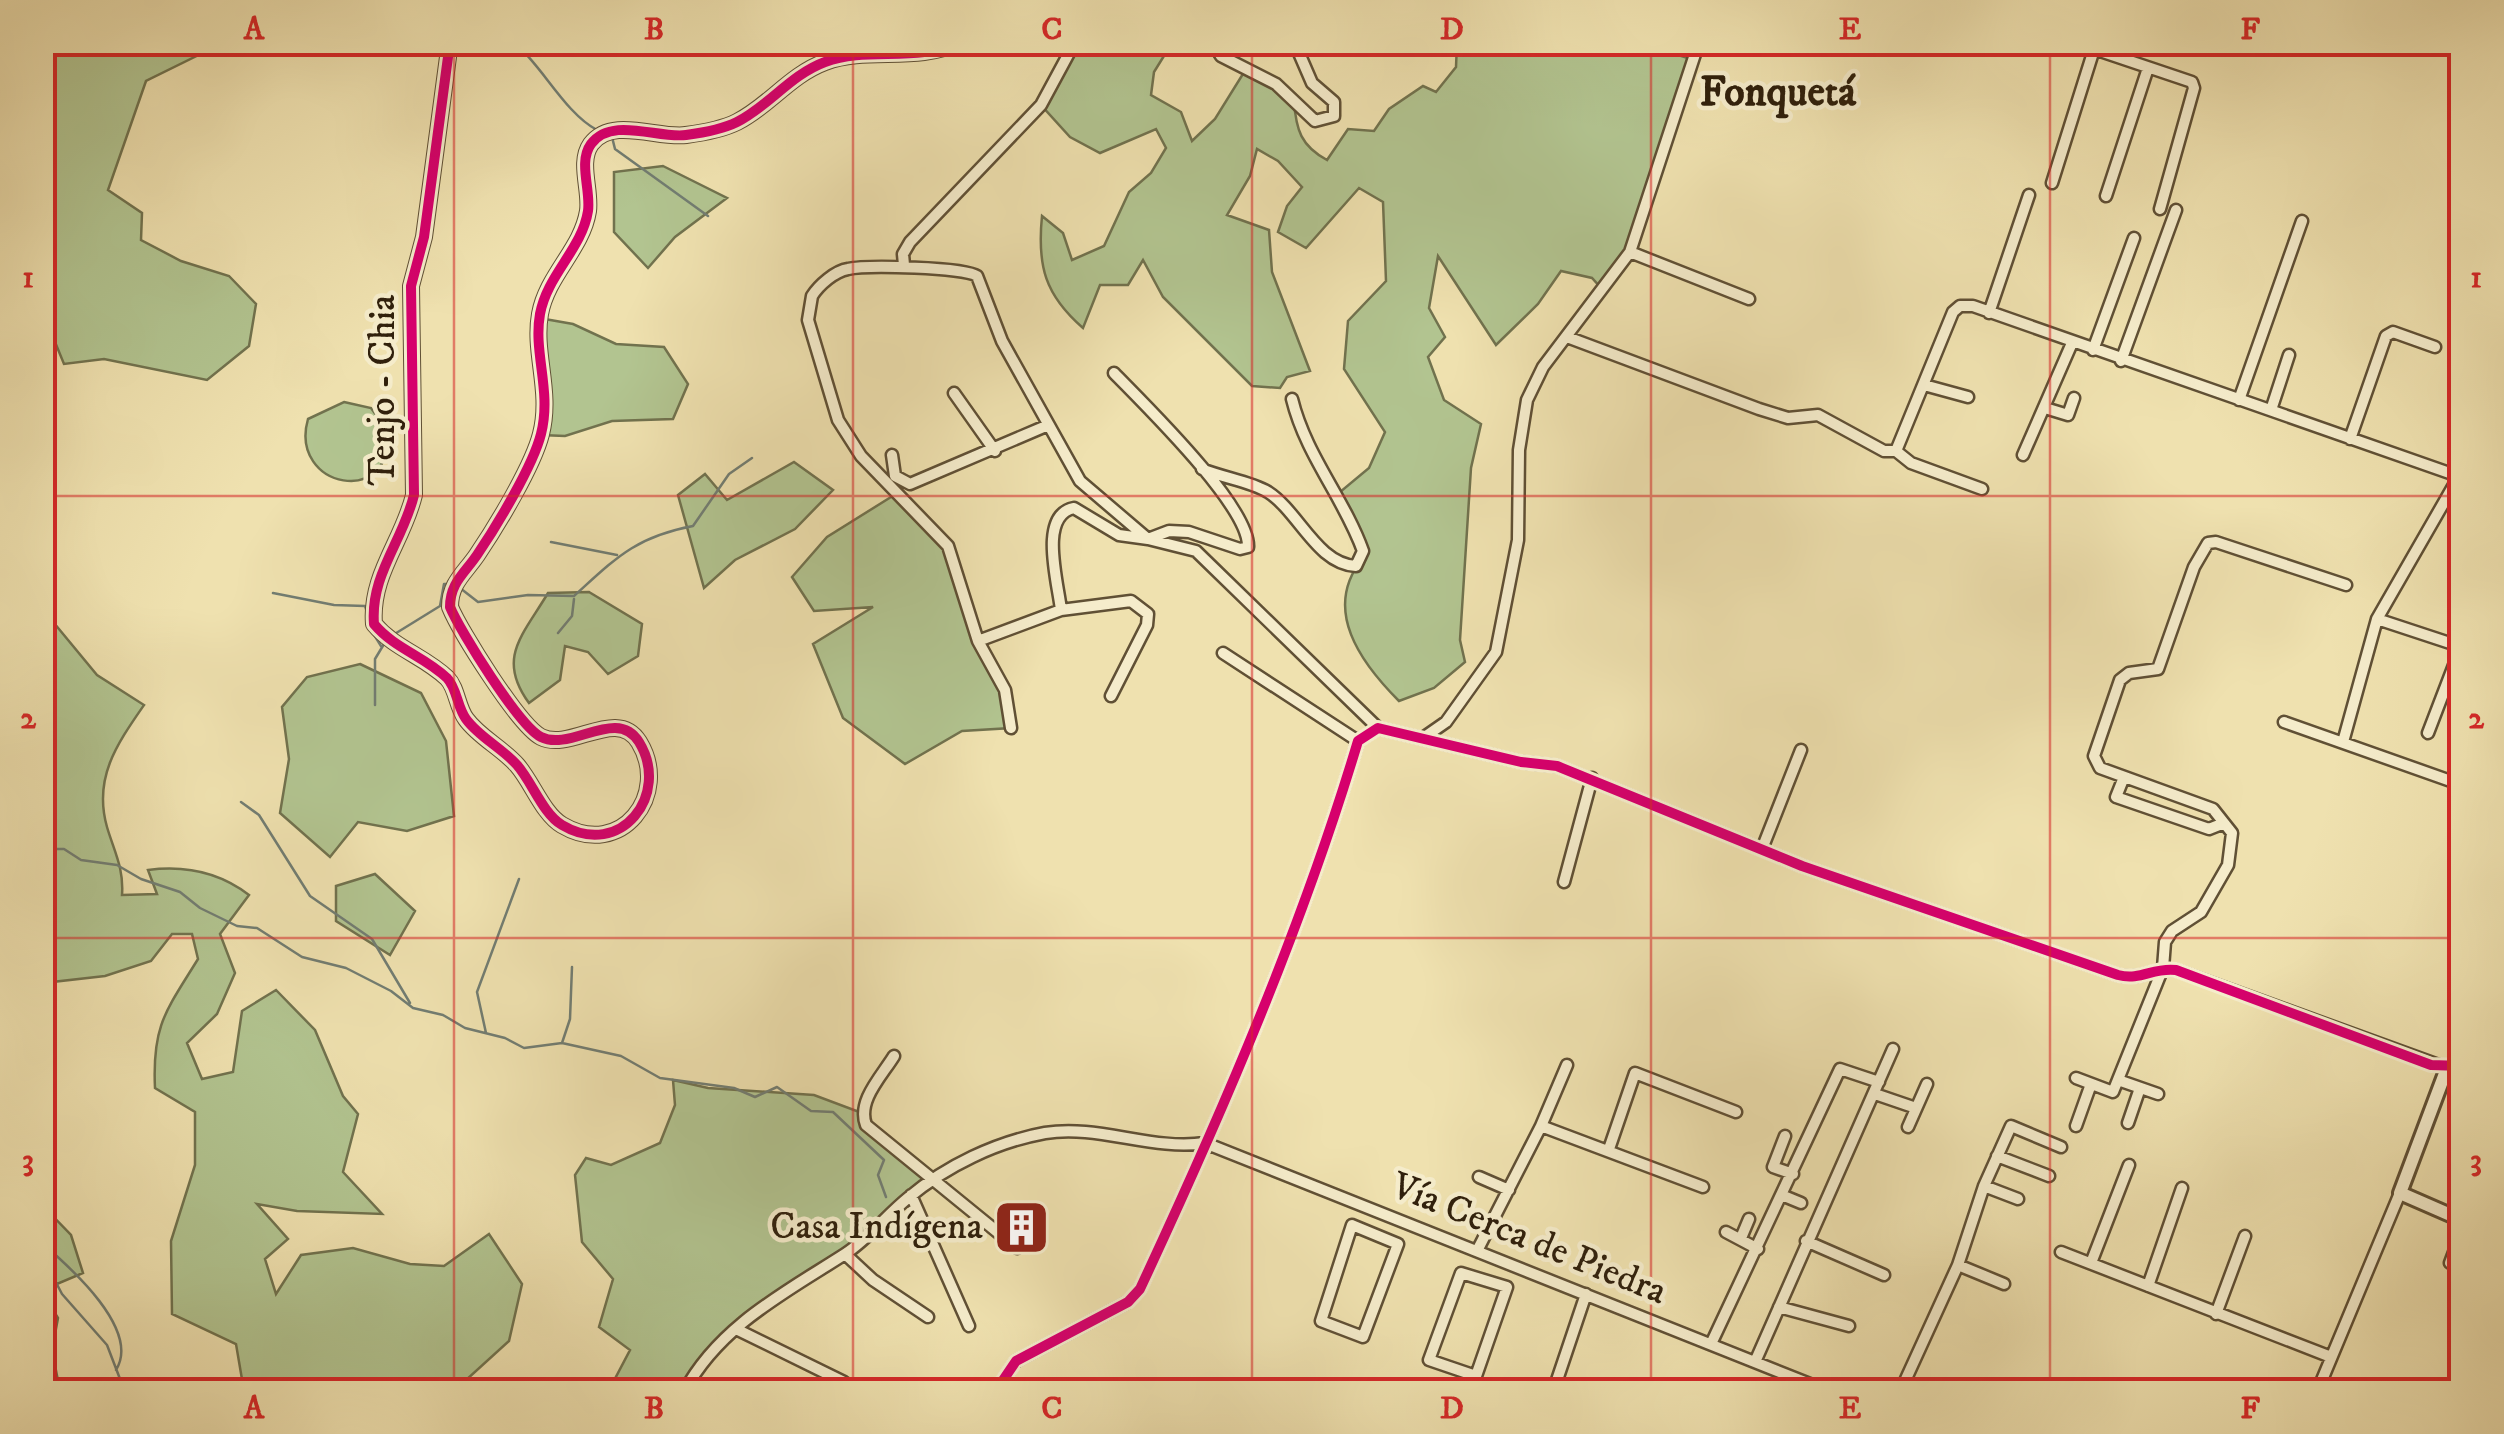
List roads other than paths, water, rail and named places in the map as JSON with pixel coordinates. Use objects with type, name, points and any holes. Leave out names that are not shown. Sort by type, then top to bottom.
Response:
[{"type":"street","name":"Tenjo - Chia","points":[[450,42],[424,238],[411,286],[414,496],[409,519],[378,580],[374,624],[390,643],[450,681],[467,721],[516,764],[558,823],[583,834],[603,836],[624,829],[637,816],[648,786],[638,740],[626,730],[602,728],[562,742],[539,736],[503,694],[450,607],[450,590],[476,556],[539,442],[548,398],[539,318],[545,292],[584,228],[589,207],[586,155],[592,142],[614,130],[670,136],[735,124],[781,87],[822,63],[924,53],[960,42]]},
{"type":"street","points":[[904,265],[910,242],[1041,105],[1075,42]]},
{"type":"street","points":[[1212,42],[1221,56],[1276,84],[1315,121],[1328,121],[1334,116],[1334,102],[1312,83],[1299,53],[1302,42]]},
{"type":"street","points":[[1423,738],[1446,722],[1496,652],[1519,526],[1522,418],[1543,367],[1630,252],[1699,42]]},
{"type":"street","points":[[2448,42],[2462,48]]},
{"type":"street","points":[[2052,183],[2095,46],[2187,80],[2194,88],[2160,209]]},
{"type":"street","points":[[2106,196],[2148,68]]},
{"type":"street","points":[[1989,313],[2028,195]]},
{"type":"street","points":[[2121,360],[2176,210]]},
{"type":"street","points":[[2239,400],[2302,221]]},
{"type":"street","points":[[2093,350],[2134,238]]},
{"type":"street","points":[[1630,252],[1749,299]]},
{"type":"street","points":[[1011,728],[1005,690],[978,641],[948,546],[848,439],[828,398],[808,320],[814,292],[844,269],[904,265],[914,270],[962,270],[977,276],[1002,342],[1080,481],[1148,539]]},
{"type":"street","points":[[1896,451],[1952,312],[1960,306],[1973,306],[2460,474],[2378,618],[2343,742]]},
{"type":"street","points":[[2347,435],[2389,332],[2435,347]]},
{"type":"street","points":[[1567,336],[1788,418],[1818,415],[1884,451],[1896,451],[1911,462],[1982,489]]},
{"type":"street","points":[[2023,455],[2072,343]]},
{"type":"street","points":[[2271,410],[2290,354]]},
{"type":"street","points":[[1114,373],[1230,502],[1246,532],[1248,547],[1240,549],[1189,532],[1168,531],[1148,539]]},
{"type":"street","points":[[1924,384],[1968,396]]},
{"type":"street","points":[[954,393],[995,451]]},
{"type":"street","points":[[2044,408],[2068,415],[2074,398]]},
{"type":"street","points":[[1200,468],[1267,491],[1321,548],[1346,566],[1356,566],[1363,551],[1353,523],[1307,446],[1292,399]]},
{"type":"street","points":[[892,455],[895,476],[910,484],[1046,426]]},
{"type":"street","points":[[1061,610],[1054,550],[1056,517],[1062,510],[1074,508],[1118,536],[1196,551],[1378,728],[1522,762],[1557,766],[1762,849],[2118,975],[2134,979],[2162,968],[2454,1067],[2317,1392]]},
{"type":"street","points":[[2076,1078],[2113,1092],[2162,968],[2165,942],[2172,931],[2201,912],[2228,865],[2232,834],[2214,809],[2100,768],[2094,756],[2120,680],[2129,673],[2158,668],[2194,567],[2208,543],[2216,542],[2346,585]]},
{"type":"street","points":[[978,641],[1061,610],[1131,601],[1148,614],[1147,626],[1111,696]]},
{"type":"street","points":[[2378,618],[2461,647],[2428,733]]},
{"type":"street","points":[[1223,653],[1358,741]]},
{"type":"street","points":[[1444,744],[1446,722]]},
{"type":"street","points":[[2284,722],[2462,785]]},
{"type":"street","points":[[995,1392],[1016,1361],[1128,1302],[1140,1289],[1205,1143],[1325,850],[1358,741],[1378,728]]},
{"type":"street","points":[[1762,849],[1801,750]]},
{"type":"street","points":[[2124,777],[2116,798],[2209,828],[2224,823]]},
{"type":"street","points":[[1564,882],[1592,778]]},
{"type":"street","points":[[1755,1362],[1893,1049]]},
{"type":"street","points":[[894,1056],[862,1113],[866,1125],[1017,1248]]},
{"type":"street","points":[[1477,1251],[1541,1126],[1567,1065]]},
{"type":"street","points":[[1712,1344],[1840,1069],[1916,1108]]},
{"type":"street","points":[[1609,1150],[1635,1074],[1736,1112]]},
{"type":"street","points":[[2118,1080],[2158,1094]]},
{"type":"street","points":[[1908,1127],[1927,1084]]},
{"type":"street","points":[[2076,1126],[2091,1084]]},
{"type":"street","points":[[2128,1123],[2140,1088]]},
{"type":"street","points":[[1541,1126],[1703,1187]]},
{"type":"street","points":[[1900,1392],[1958,1265],[1984,1186],[2011,1126],[2061,1147]]},
{"type":"street","name":"Vía Cerca de Piedra","points":[[684,1392],[736,1329],[781,1292],[845,1254],[934,1178],[989,1149],[1065,1130],[1137,1141],[1205,1143],[1830,1392]]},
{"type":"street","points":[[1785,1136],[1774,1166],[1793,1174]]},
{"type":"street","points":[[1997,1156],[2049,1176]]},
{"type":"street","points":[[2091,1264],[2129,1166]]},
{"type":"street","points":[[1479,1178],[1509,1190]]},
{"type":"street","points":[[1984,1186],[2018,1198]]},
{"type":"street","points":[[2148,1286],[2182,1188]]},
{"type":"street","points":[[2400,1193],[2462,1220]]},
{"type":"street","points":[[911,1195],[969,1326]]},
{"type":"street","points":[[1784,1196],[1801,1203]]},
{"type":"street","points":[[1375,1234],[1382,1213]]},
{"type":"street","points":[[1741,1238],[1749,1219]]},
{"type":"street","points":[[1352,1226],[1375,1234],[1398,1244],[1363,1337],[1321,1321],[1352,1226]]},
{"type":"street","points":[[2450,1263],[2462,1231]]},
{"type":"street","points":[[1726,1232],[1758,1249]]},
{"type":"street","points":[[2216,1314],[2245,1236]]},
{"type":"street","points":[[1806,1242],[1884,1274]]},
{"type":"street","points":[[2062,1252],[2331,1357]]},
{"type":"street","points":[[845,1254],[873,1280],[928,1317]]},
{"type":"street","points":[[1496,1282],[1503,1262]]},
{"type":"street","points":[[1958,1265],[2004,1284]]},
{"type":"street","points":[[1462,1273],[1496,1282],[1507,1287],[1476,1376],[1428,1360],[1462,1273]]},
{"type":"street","points":[[1553,1392],[1586,1294]]},
{"type":"street","points":[[1779,1306],[1849,1326]]},
{"type":"street","points":[[736,1329],[844,1382]]},
{"type":"waterway","points":[[514,42],[575,113],[597,130]]},
{"type":"waterway","points":[[612,137],[615,149],[708,216]]},
{"type":"waterway","points":[[460,588],[478,602],[528,595],[574,596],[641,543],[693,526],[729,474],[752,458]]},
{"type":"waterway","points":[[551,542],[617,555]]},
{"type":"waterway","points":[[393,635],[440,606],[444,584],[448,584]]},
{"type":"waterway","points":[[273,593],[334,605],[365,606],[368,615]]},
{"type":"waterway","points":[[558,633],[572,616],[574,599]]},
{"type":"waterway","points":[[373,633],[381,646]]},
{"type":"waterway","points":[[375,705],[375,659],[384,644]]},
{"type":"waterway","points":[[241,802],[259,815],[310,896],[372,939],[410,1003]]},
{"type":"waterway","points":[[42,849],[64,849],[81,860],[117,865],[141,879],[180,892],[200,908],[237,926],[257,928],[302,957],[346,968],[391,991],[413,1008],[443,1015],[465,1028],[505,1038],[524,1048],[562,1043],[621,1056],[660,1078],[734,1088],[755,1097],[777,1087],[811,1111],[833,1112],[884,1160],[878,1175],[886,1197]]},
{"type":"waterway","points":[[486,1033],[477,992],[519,879]]},
{"type":"waterway","points":[[562,1043],[570,1019],[572,967]]},
{"type":"waterway","points":[[42,1243],[85,1284],[111,1319],[121,1354],[116,1370]]},
{"type":"waterway","points":[[49,1269],[62,1294],[107,1345],[125,1392]]},
{"type":"place","name":"Casa Indígena","points":[[1022,1227]]},
{"type":"district","name":"Fonquetá","points":[[1778,93]]}]
